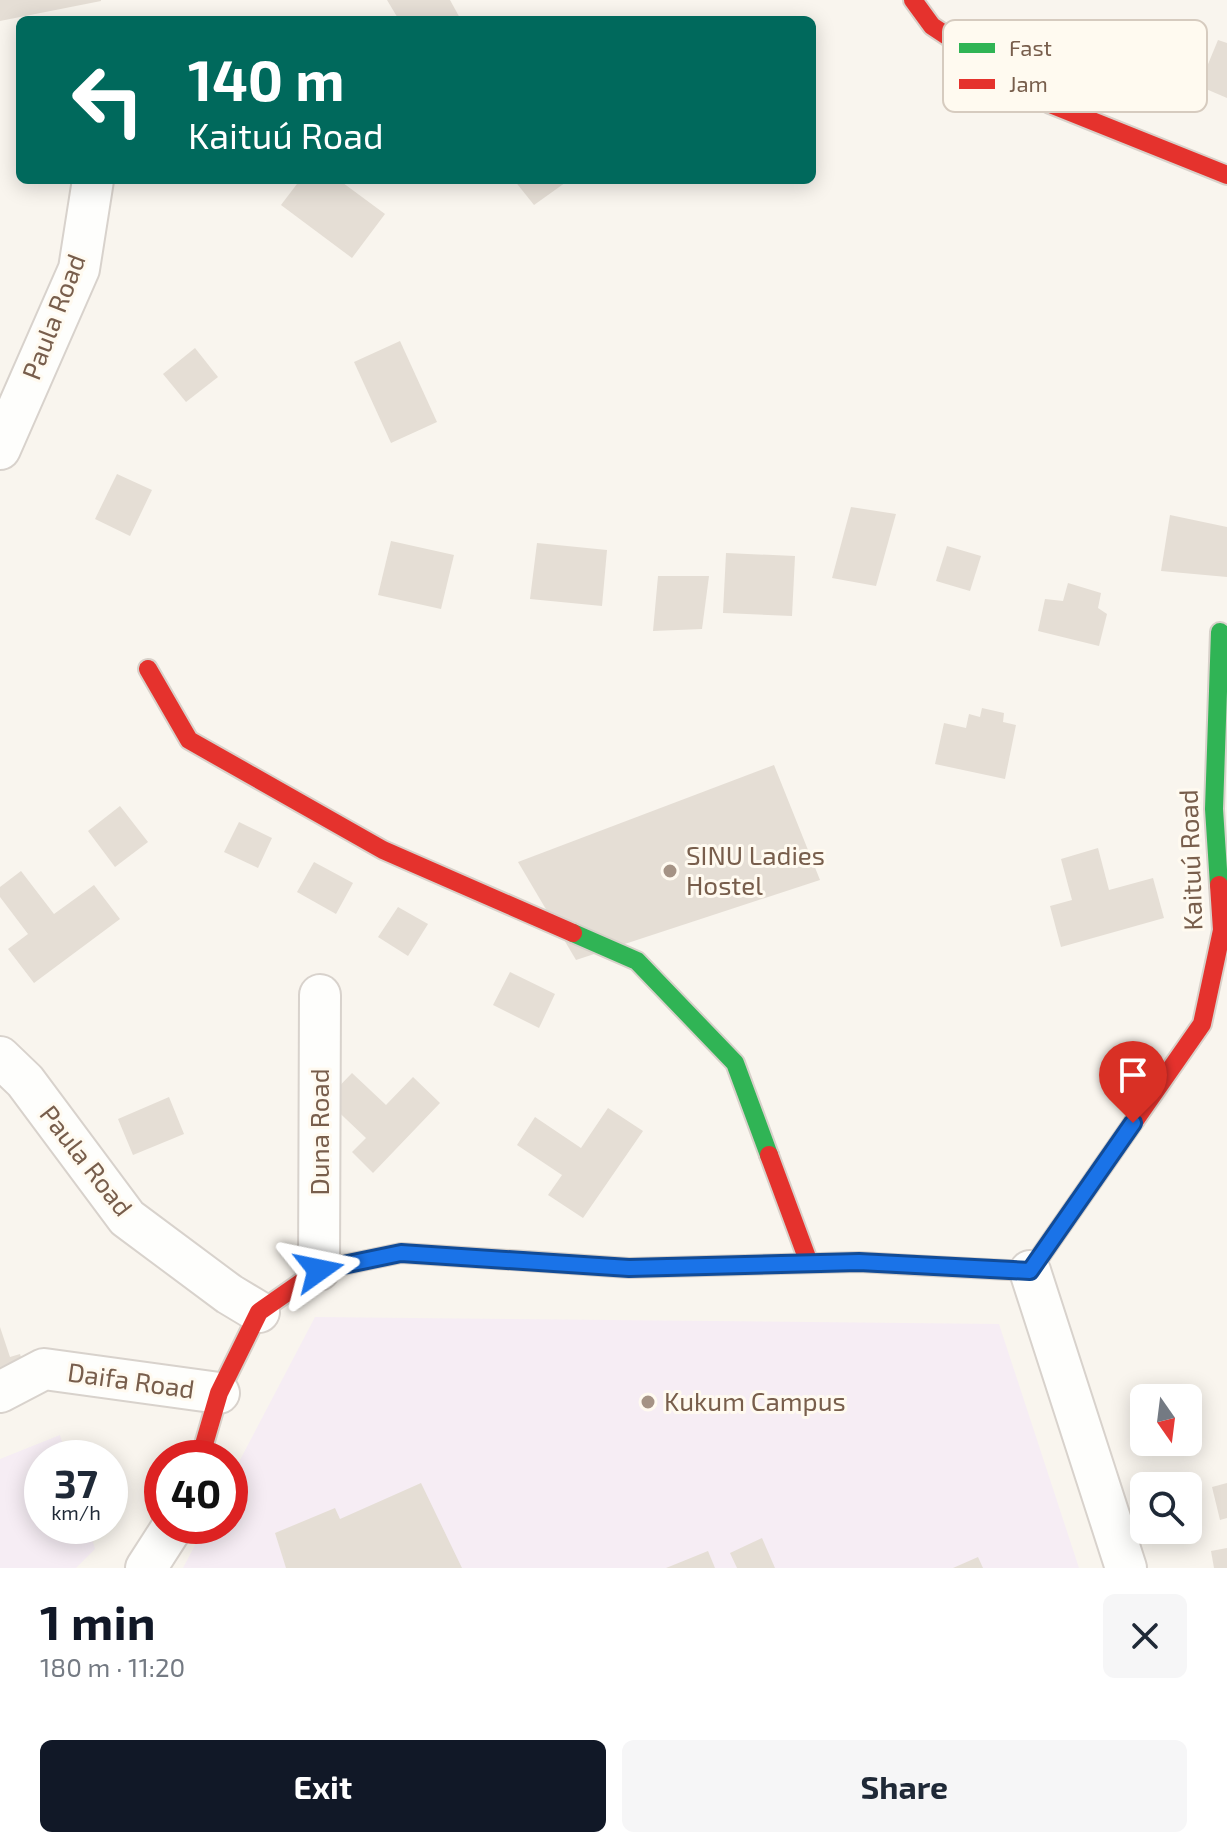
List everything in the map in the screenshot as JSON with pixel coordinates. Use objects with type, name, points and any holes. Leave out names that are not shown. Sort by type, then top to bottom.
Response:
[{"type":"street","points":[[913,0],[932,26],[943,33]]},
{"type":"street","points":[[1070,112],[1227,175]]},
{"type":"street","name":"Paula Road","points":[[0,449],[79,269],[92,184]]},
{"type":"street","name":"Kaituú Road","points":[[1030,1271],[1202,1024],[1222,930],[1214,809],[1220,632]]},
{"type":"street","points":[[148,669],[189,740],[383,850],[637,961],[735,1063],[809,1263]]},
{"type":"street","name":"Duna Road","points":[[319,1270],[320,995]]},
{"type":"street","name":"Paula Road","points":[[0,1057],[25,1081],[127,1218],[229,1294],[259,1312]]},
{"type":"street","points":[[205,1440],[219,1393],[259,1312],[319,1270],[401,1253],[629,1268],[859,1262],[1030,1271],[1126,1568]]},
{"type":"street","name":"Daifa Road","points":[[0,1392],[44,1369],[219,1393]]},
{"type":"street","points":[[146,1568],[161,1544]]},
{"type":"shaded area","name":"Kukum Campus","points":[[315,1317],[999,1324],[1079,1568],[183,1568],[196,1544],[248,1544],[248,1445]]},
{"type":"shaded area","points":[[24,1449],[24,1544],[93,1544],[95,1549],[76,1568],[0,1568],[0,1459]]},
{"type":"building","points":[[0,0],[101,0],[16,16],[0,21]]},
{"type":"building","points":[[387,0],[450,0],[459,16],[397,16]]},
{"type":"building","points":[[1218,40],[1227,43],[1227,98],[1207,89],[1207,67]]},
{"type":"building","points":[[297,184],[344,184],[385,214],[352,258],[281,205]]},
{"type":"building","points":[[517,184],[563,184],[534,205]]},
{"type":"building","points":[[400,341],[437,422],[391,443],[354,362]]},
{"type":"building","points":[[195,348],[218,377],[186,402],[163,374]]},
{"type":"building","points":[[117,474],[152,490],[130,536],[95,519]]},
{"type":"building","points":[[851,507],[896,514],[876,586],[832,578]]},
{"type":"building","points":[[1170,515],[1227,527],[1227,577],[1161,571]]},
{"type":"building","points":[[391,541],[454,555],[441,609],[378,595]]},
{"type":"building","points":[[537,543],[607,550],[602,606],[530,599]]},
{"type":"building","points":[[947,546],[981,556],[970,591],[936,581]]},
{"type":"building","points":[[726,553],[795,556],[792,616],[723,613]]},
{"type":"building","points":[[658,576],[709,576],[702,629],[653,631]]},
{"type":"building","points":[[1068,583],[1101,593],[1098,608],[1107,614],[1099,646],[1038,631],[1045,599],[1063,601]]},
{"type":"building","points":[[982,708],[1004,713],[1003,722],[1016,725],[1005,779],[935,764],[944,723],[966,728],[969,714],[980,717]]},
{"type":"building","name":"SINU Ladies Hostel","points":[[774,765],[820,880],[576,960],[518,862]]},
{"type":"building","points":[[120,806],[148,842],[115,867],[88,831]]},
{"type":"building","points":[[239,822],[272,838],[258,868],[224,852]]},
{"type":"building","points":[[1098,848],[1109,890],[1153,878],[1164,918],[1061,947],[1050,906],[1072,900],[1061,859]]},
{"type":"building","points":[[314,862],[353,883],[336,914],[297,892]]},
{"type":"building","points":[[21,871],[54,914],[94,885],[120,919],[34,983],[8,949],[28,934],[0,897],[0,887]]},
{"type":"building","points":[[398,907],[428,924],[408,956],[378,937]]},
{"type":"building","points":[[510,972],[555,994],[539,1028],[493,1005]]},
{"type":"building","points":[[352,1073],[386,1105],[413,1077],[440,1103],[373,1173],[352,1152],[366,1138],[326,1100]]},
{"type":"building","points":[[169,1097],[184,1134],[133,1155],[118,1119]]},
{"type":"building","points":[[608,1108],[643,1131],[583,1218],[548,1195],[562,1175],[517,1145],[535,1117],[581,1148]]},
{"type":"building","points":[[0,1327],[10,1357],[20,1354],[25,1371],[0,1379]]},
{"type":"building","points":[[421,1483],[462,1568],[286,1568],[275,1533],[335,1508],[340,1519]]},
{"type":"building","points":[[1227,1483],[1227,1518],[1220,1520],[1212,1487]]},
{"type":"building","points":[[762,1538],[775,1568],[737,1568],[730,1553]]},
{"type":"building","points":[[1227,1548],[1227,1568],[1214,1568],[1211,1551]]},
{"type":"building","points":[[708,1551],[715,1568],[666,1568]]},
{"type":"building","points":[[978,1557],[983,1568],[953,1568]]},
{"type":"traffic: fast","points":[[1219,885],[1214,809],[1220,632]]},
{"type":"traffic: fast","points":[[573,933],[637,961],[735,1063],[769,1155]]},
{"type":"traffic: fast","points":[[527,1261],[629,1268],[859,1262],[911,1265]]},
{"type":"traffic: jam","points":[[913,0],[932,26],[943,33]]},
{"type":"traffic: jam","points":[[1070,112],[1227,175]]},
{"type":"traffic: jam","points":[[148,669],[189,740],[383,850],[573,933]]},
{"type":"traffic: jam","points":[[911,1265],[1030,1271],[1202,1024],[1222,930],[1219,885]]},
{"type":"traffic: jam","points":[[769,1155],[809,1263]]},
{"type":"traffic: jam","points":[[205,1440],[219,1393],[259,1312],[319,1270],[401,1253],[527,1261]]},
{"type":"place","name":"SINU Ladies Hostel","points":[[670,871]]},
{"type":"place","name":"Kukum Campus","points":[[648,1402]]},
{"type":"route","points":[[319,1270],[401,1253],[629,1268],[859,1262],[1030,1271],[1133,1123]]}]
